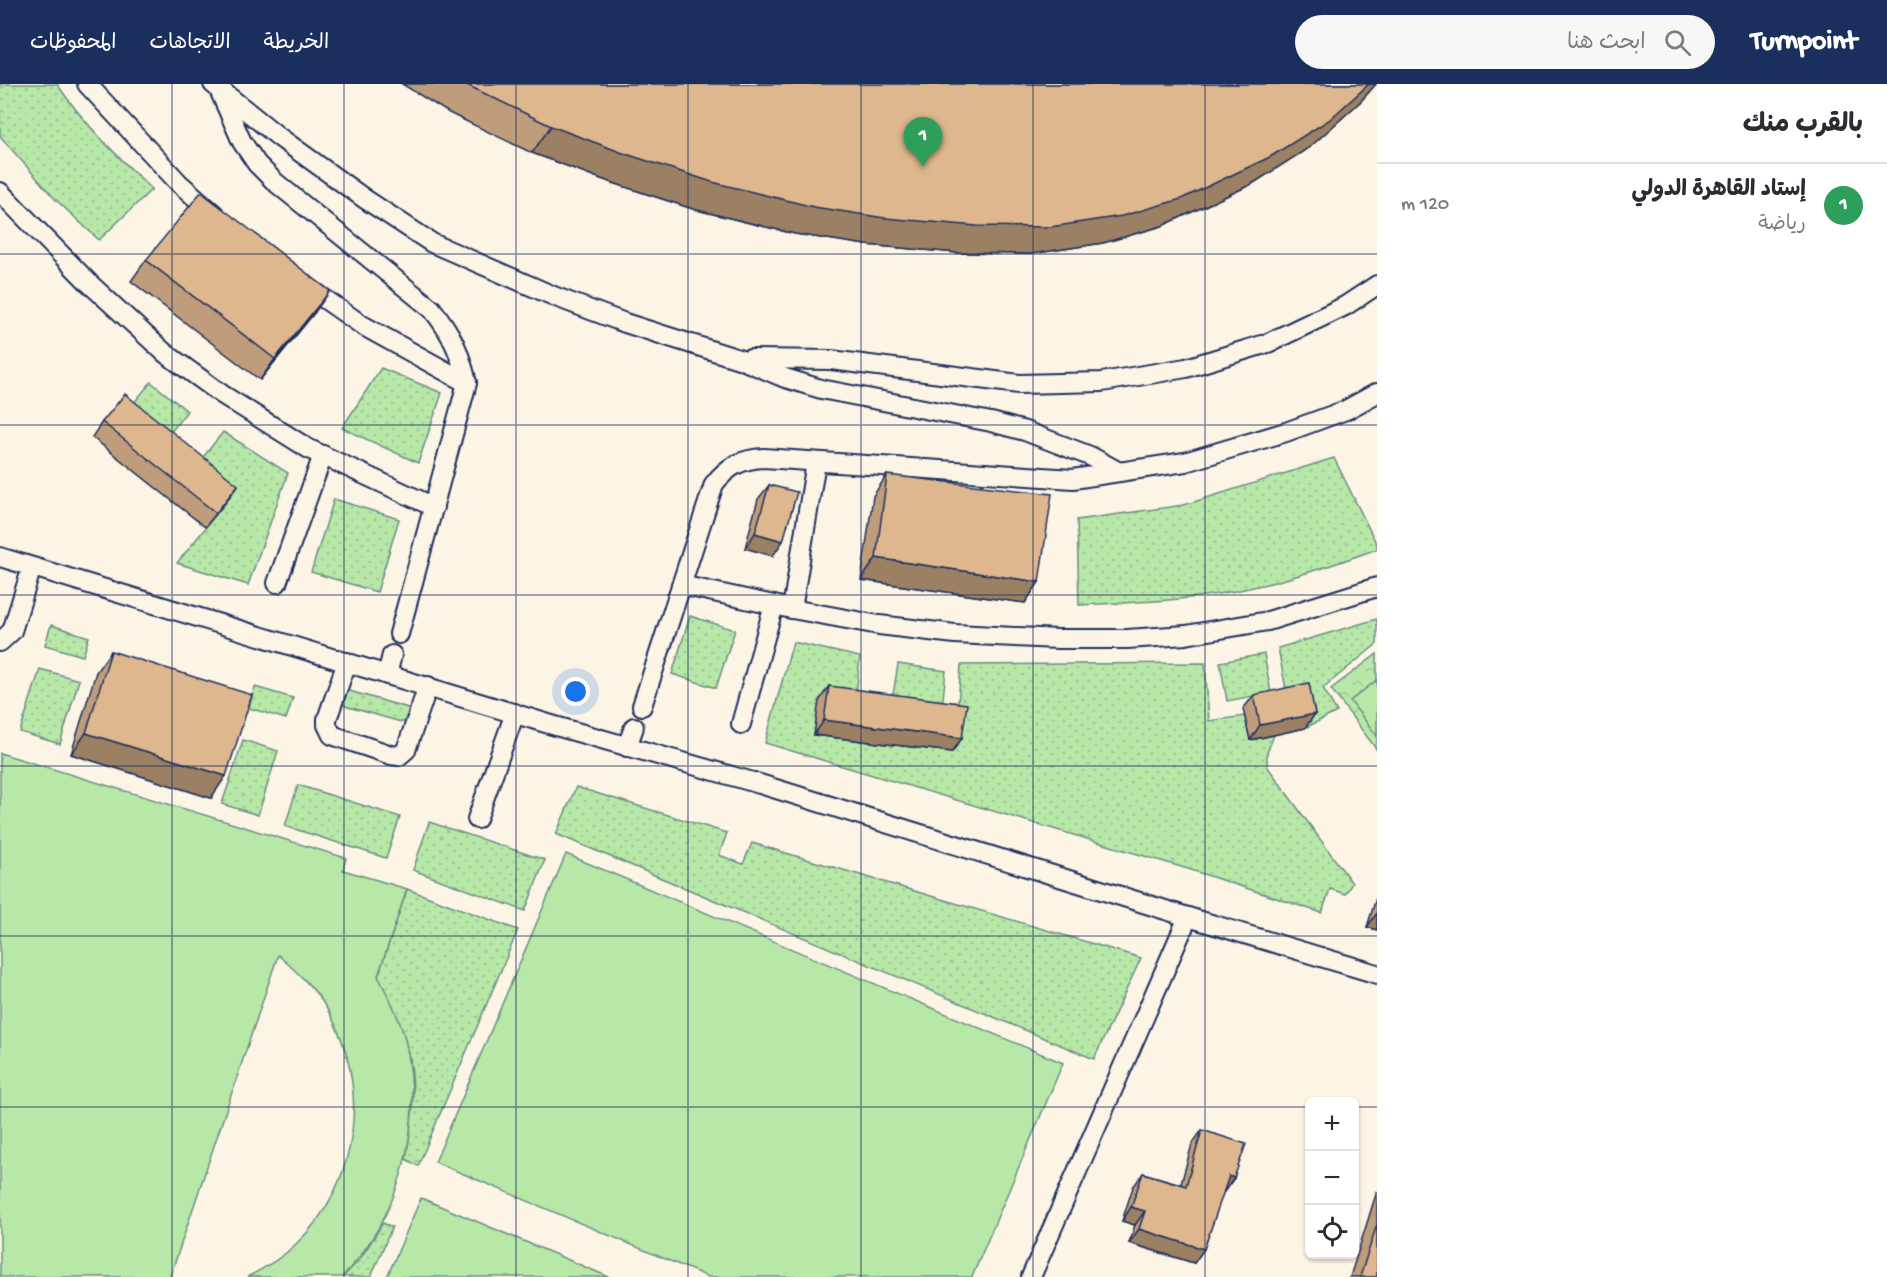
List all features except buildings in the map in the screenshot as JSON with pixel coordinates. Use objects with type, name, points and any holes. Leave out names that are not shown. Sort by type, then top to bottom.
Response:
[{"type":"lane","points":[[87,84],[179,183],[230,228]]},
{"type":"lane","points":[[216,87],[364,199],[432,243],[556,297],[625,323],[742,360],[785,378],[821,389],[991,422],[1025,431],[1090,456],[1119,472]]},
{"type":"lane","points":[[216,87],[242,142],[257,164],[275,182],[432,309],[449,331],[463,362],[467,383],[399,634]]},
{"type":"lane","points":[[0,192],[89,283],[165,353],[223,395],[323,455],[434,507]]},
{"type":"lane","points":[[293,278],[362,326],[467,383]]},
{"type":"lane","points":[[742,360],[788,358],[831,360],[1019,384],[1102,382],[1186,368],[1268,343],[1345,306],[1377,285]]},
{"type":"lane","points":[[642,706],[714,484],[723,472],[735,464],[749,459],[1073,479],[1185,462],[1286,432],[1346,410],[1377,393]]},
{"type":"lane","points":[[277,583],[323,455]]},
{"type":"lane","points":[[741,724],[783,607],[816,462]]},
{"type":"lane","points":[[0,557],[627,747],[760,784],[1377,974]]},
{"type":"lane","points":[[0,642],[12,631],[32,567]]},
{"type":"lane","points":[[681,585],[879,625],[955,634],[1058,639],[1128,639],[1186,635],[1268,621],[1377,586]]},
{"type":"lane","points":[[387,675],[392,656]]},
{"type":"lane","points":[[347,662],[327,719],[329,731],[332,735],[390,755],[399,756],[406,750],[428,686]]},
{"type":"lane","points":[[477,819],[515,713]]},
{"type":"lane","points":[[627,747],[634,727]]},
{"type":"lane","points":[[1031,1277],[1188,917]]},
{"type":"green space","points":[[0,84],[57,84],[90,126],[152,189],[99,240],[55,199],[0,136]]},
{"type":"green space","points":[[381,368],[442,393],[418,463],[342,428]]},
{"type":"green space","points":[[151,382],[187,411],[161,445],[124,415]]},
{"type":"green space","points":[[223,432],[288,473],[248,585],[177,563],[228,500],[193,470]]},
{"type":"green space","points":[[1334,458],[1377,549],[1297,576],[1207,596],[1079,605],[1077,520],[1184,505]]},
{"type":"green space","points":[[334,499],[399,519],[377,592],[311,572]]},
{"type":"green space","points":[[690,616],[735,630],[716,688],[672,674]]},
{"type":"green space","points":[[1377,619],[1377,644],[1323,688],[1337,712],[1305,728],[1288,700],[1278,648]]},
{"type":"green space","points":[[51,625],[89,637],[83,656],[45,645]]},
{"type":"green space","points":[[793,642],[860,657],[855,706],[814,735],[952,752],[961,665],[1205,663],[1209,721],[1245,716],[1250,740],[1274,735],[1267,753],[1267,766],[1352,883],[1345,894],[1330,889],[1322,913],[1188,869],[765,743]]},
{"type":"green space","points":[[1264,654],[1271,693],[1227,701],[1220,662]]},
{"type":"green space","points":[[1377,654],[1377,750],[1331,689]]},
{"type":"green space","points":[[898,664],[946,671],[942,708],[892,701]]},
{"type":"green space","points":[[40,669],[79,680],[60,744],[20,732]]},
{"type":"green space","points":[[1377,680],[1377,736],[1350,701]]},
{"type":"green space","points":[[255,687],[293,698],[286,719],[249,708]]},
{"type":"green space","points":[[346,690],[408,708],[412,712],[408,722],[345,706],[340,701]]},
{"type":"green space","points":[[243,740],[278,751],[258,815],[222,804]]},
{"type":"green space","points":[[0,753],[346,858],[343,870],[407,889],[378,976],[399,1020],[407,1048],[412,1110],[409,1140],[392,1199],[379,1227],[362,1253],[342,1277],[247,1277],[285,1254],[318,1220],[334,1192],[346,1163],[352,1132],[353,1100],[350,1068],[341,1038],[317,994],[278,955],[170,1277],[0,1277]]},
{"type":"green space","points":[[298,785],[400,817],[386,858],[285,826]]},
{"type":"green space","points":[[576,787],[727,833],[719,855],[743,864],[752,843],[1141,958],[1094,1059],[556,834]]},
{"type":"green space","points":[[429,822],[545,860],[525,911],[413,870]]},
{"type":"green space","points":[[566,854],[1063,1063],[972,1277],[708,1277],[435,1162]]},
{"type":"green space","points":[[407,889],[518,930],[418,1166],[406,1159],[413,1101],[410,1058],[400,1027],[378,976]]},
{"type":"green space","points":[[421,1198],[609,1277],[387,1277]]},
{"type":"green space","points":[[383,1223],[392,1227],[371,1277],[343,1277],[360,1259]]},
{"type":"place","name":"إستاد القاهرة الدولي","points":[[923,167]]}]
